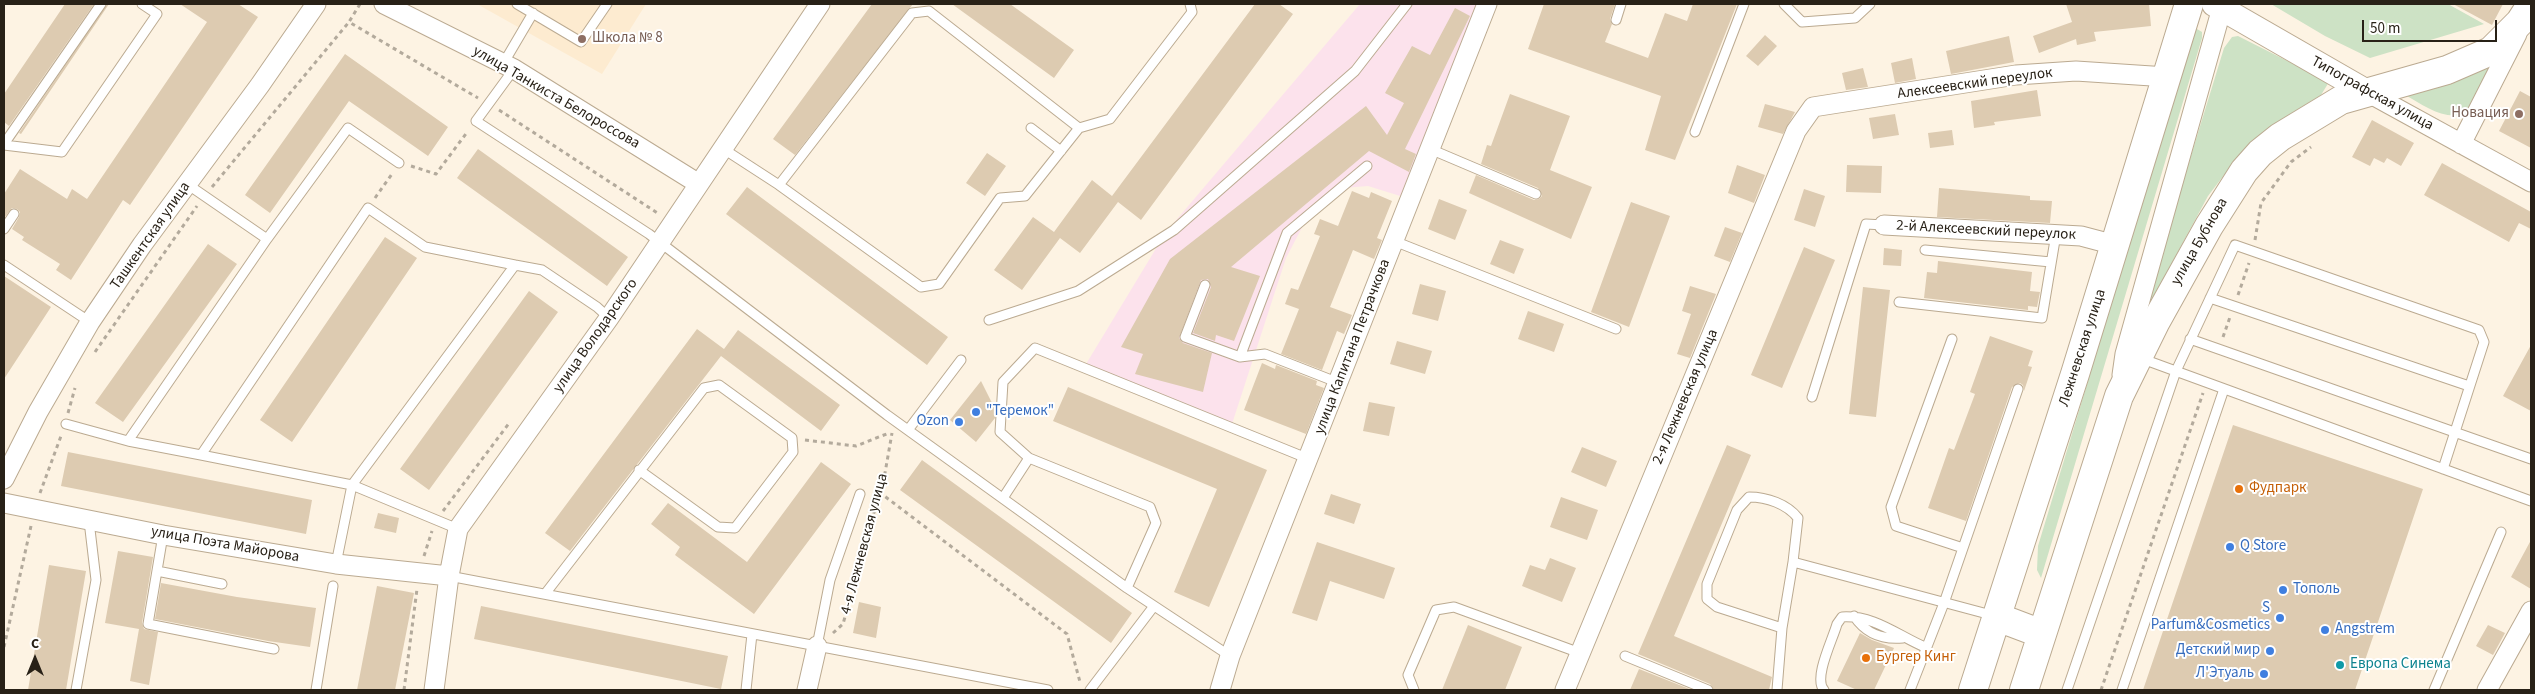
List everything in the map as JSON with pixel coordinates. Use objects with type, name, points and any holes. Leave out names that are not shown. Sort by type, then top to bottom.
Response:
[{"type":"highway","name":"Лежневская улица","points":[[1973,690],[2116,245],[2189,4]]},
{"type":"highway","name":"улица Бубнова","points":[[2042,634],[2119,396],[2209,226],[2244,171],[2260,153],[2300,123],[2341,100],[2447,70],[2490,51],[2520,22],[2531,6]]},
{"type":"highway","points":[[1997,617],[2042,634],[2024,690]]},
{"type":"street","name":"Ташкентская улица","points":[[4,479],[38,412],[90,322],[316,4]]},
{"type":"street","name":"улица Танкиста Белороссова","points":[[384,4],[508,66],[699,184]]},
{"type":"street","name":"улица Володарского","points":[[434,690],[449,576],[458,529],[610,318],[820,4]]},
{"type":"street","name":"улица Капитана Петрачкова","points":[[1220,690],[1230,656],[1487,4]]},
{"type":"street","name":"Типографская улица","points":[[2220,6],[2367,92],[2531,182]]},
{"type":"street","points":[[2119,396],[2130,335],[2220,6]]},
{"type":"street","name":"улица Бубнова","points":[[2461,144],[2531,6]]},
{"type":"street","name":"Алексеевский переулок","points":[[1813,107],[2016,75],[2076,71],[2167,77]]},
{"type":"street","name":"2-я Лежневская улица","points":[[1565,690],[1796,130],[1813,107]]},
{"type":"street","name":"2-й Алексеевский переулок","points":[[1884,225],[2081,236],[2116,245]]},
{"type":"street","name":"улица Поэта Майорова","points":[[4,503],[163,535],[336,564],[449,576]]},
{"type":"street","points":[[2486,690],[2531,611]]},
{"type":"street","points":[[807,690],[817,646]]},
{"type":"lane","points":[[101,4],[4,145],[62,152],[157,14],[142,4]]},
{"type":"lane","points":[[516,4],[581,42],[607,4]]},
{"type":"lane","points":[[722,148],[779,185],[920,287],[939,284],[1000,198],[1025,196],[1079,128],[1110,119],[1192,12],[1190,4]]},
{"type":"lane","points":[[989,320],[1078,291],[1174,230],[1356,71],[1408,4]]},
{"type":"lane","points":[[1616,20],[1621,4]]},
{"type":"lane","points":[[1695,132],[1744,4]]},
{"type":"lane","points":[[1784,4],[1802,22],[1855,18],[1870,4]]},
{"type":"lane","points":[[779,185],[912,13],[929,11],[1079,128]]},
{"type":"lane","points":[[532,13],[508,66],[476,121],[661,243],[908,430],[1127,588],[1230,656]]},
{"type":"lane","points":[[128,441],[267,239],[348,128],[399,163]]},
{"type":"lane","points":[[1031,128],[1061,151]]},
{"type":"lane","points":[[1430,150],[1536,194]]},
{"type":"lane","points":[[1240,357],[1287,233],[1367,166]]},
{"type":"lane","points":[[187,184],[203,197],[267,239]]},
{"type":"lane","points":[[201,455],[368,208],[425,247],[542,270],[610,318]]},
{"type":"lane","points":[[4,228],[14,214]]},
{"type":"lane","points":[[1812,397],[1866,224],[1884,225]]},
{"type":"lane","points":[[1899,302],[2042,318],[2056,234]]},
{"type":"lane","points":[[1394,241],[1616,329]]},
{"type":"lane","points":[[2067,690],[2176,371],[2235,245],[2479,330],[2484,342],[2443,469]]},
{"type":"lane","points":[[1925,250],[2051,262]]},
{"type":"lane","points":[[4,265],[90,322]]},
{"type":"lane","points":[[336,564],[352,485],[515,265]]},
{"type":"lane","points":[[1205,285],[1185,337],[1240,357],[1265,354],[1339,383]]},
{"type":"lane","points":[[2210,298],[2469,386]]},
{"type":"lane","points":[[1952,339],[1891,507],[1896,526],[1963,548]]},
{"type":"lane","points":[[2190,339],[2531,459]]},
{"type":"lane","points":[[1127,588],[1156,523],[1150,507],[1029,458],[1000,432],[1003,382],[1035,348],[1309,459]]},
{"type":"lane","points":[[2138,357],[2531,501]]},
{"type":"lane","points":[[908,430],[961,360]]},
{"type":"lane","points":[[545,594],[640,470],[704,388],[719,385],[792,438],[793,452],[736,528],[718,527],[640,470]]},
{"type":"lane","points":[[1910,690],[1944,603],[2018,389]]},
{"type":"lane","points":[[2122,690],[2224,389]]},
{"type":"lane","points":[[66,424],[128,441],[352,485],[458,529]]},
{"type":"lane","points":[[1003,498],[1029,458]]},
{"type":"lane","points":[[817,646],[830,580],[860,494]]},
{"type":"lane","points":[[1777,690],[1782,628],[1798,518],[1790,508],[1759,497],[1749,497],[1737,510],[1707,584],[1707,599],[1717,607],[1782,628]]},
{"type":"lane","points":[[76,690],[96,580],[88,521]]},
{"type":"lane","points":[[2434,690],[2501,532]]},
{"type":"lane","points":[[163,535],[148,624],[274,649]]},
{"type":"lane","points":[[1793,562],[1997,617]]},
{"type":"lane","points":[[157,571],[222,584]]},
{"type":"lane","points":[[449,576],[1048,690]]},
{"type":"lane","points":[[316,690],[333,586]]},
{"type":"lane","points":[[1090,690],[1154,606]]},
{"type":"lane","points":[[1414,690],[1408,675],[1436,610],[1454,607],[1580,652]]},
{"type":"lane","points":[[1824,690],[1820,686],[1820,676],[1837,624],[1842,617],[1854,616],[1890,628],[1903,638],[1927,648]]},
{"type":"lane","points":[[746,690],[752,634]]},
{"type":"lane","points":[[1625,656],[1708,690]]},
{"type":"path","points":[[93,356],[203,197],[349,22]]},
{"type":"path","points":[[368,208],[399,163],[436,174],[476,121]]},
{"type":"path","points":[[2218,349],[2253,252],[2260,203],[2290,162],[2314,144]]},
{"type":"path","points":[[4,647],[34,510],[66,424],[76,380]]},
{"type":"path","points":[[2101,690],[2207,382]]},
{"type":"path","name":"4-я Лежневская улица","points":[[792,438],[856,446],[892,432],[879,492],[843,624],[817,646]]},
{"type":"path","points":[[879,492],[1067,634],[1083,690]]},
{"type":"shaded area","name":"Школа № 8","points":[[477,4],[646,4],[602,74]]},
{"type":"shaded area","points":[[1360,4],[1496,4],[1413,200],[1368,186],[1344,188],[1307,218],[1286,258],[1231,427],[1083,369],[1166,232]]},
{"type":"green space","points":[[2271,4],[2448,4],[2484,24],[2370,58],[2325,36]]},
{"type":"green space","points":[[2197,29],[2202,32],[2202,38],[2041,578],[2037,570],[2038,546],[2088,381],[2095,331],[2194,30]]},
{"type":"green space","points":[[2238,36],[2329,82],[2321,95],[2277,122],[2234,162],[2208,196],[2140,322],[2224,48],[2232,37]]},
{"type":"green space","points":[[2510,52],[2471,112],[2453,116],[2436,112],[2403,94]]},
{"type":"building","points":[[65,4],[94,4],[9,126],[4,122],[4,94]]},
{"type":"building","points":[[107,4],[109,4],[21,134],[19,133]]},
{"type":"building","points":[[180,4],[238,4],[258,17],[130,205],[123,200],[71,280],[56,270],[60,264],[22,240],[24,237],[12,229],[20,212],[12,208],[4,218],[4,194],[20,169],[67,199],[72,189],[87,199],[207,22]]},
{"type":"building","points":[[872,4],[913,4],[795,155],[773,139]]},
{"type":"building","points":[[952,4],[1010,4],[1074,50],[1054,78]]},
{"type":"building","points":[[1255,4],[1279,4],[1293,14],[1141,220],[1118,202],[1080,253],[1060,238],[1022,290],[994,270],[1033,217],[1054,232],[1092,180],[1112,196]]},
{"type":"building","points":[[1544,4],[1615,4],[1610,19],[1612,24],[1605,42],[1648,58],[1665,13],[1687,21],[1693,4],[1737,4],[1675,160],[1645,150],[1661,96],[1528,49]]},
{"type":"building","points":[[2066,4],[2149,4],[2151,26],[2094,32],[2096,41],[2077,45],[2076,39],[2039,53],[2033,36],[2072,22]]},
{"type":"building","points":[[2453,4],[2503,4],[2492,25]]},
{"type":"building","points":[[1455,8],[1470,16],[1405,149],[1416,154],[1409,172],[1369,151],[1231,267],[1260,276],[1234,341],[1216,335],[1215,341],[1193,333],[1211,287],[1208,279],[1201,280],[1179,338],[1183,343],[1212,353],[1203,392],[1135,374],[1143,354],[1121,347],[1170,259],[1366,106],[1387,135],[1404,103],[1385,93],[1412,46],[1430,55]]},
{"type":"building","points":[[1765,35],[1777,46],[1758,66],[1746,56]]},
{"type":"building","points":[[2009,36],[2014,62],[1951,74],[1946,51]]},
{"type":"building","points":[[345,54],[448,127],[428,156],[349,101],[270,213],[245,195]]},
{"type":"building","points":[[1912,58],[1916,79],[1895,83],[1891,63]]},
{"type":"building","points":[[1863,68],[1868,87],[1846,90],[1842,73]]},
{"type":"building","points":[[2037,90],[2041,116],[1994,122],[1995,125],[1974,128],[1971,101]]},
{"type":"building","name":"Новация","points":[[2520,91],[2531,97],[2531,148],[2499,131]]},
{"type":"building","points":[[1510,94],[1570,116],[1550,170],[1592,187],[1571,239],[1469,193],[1476,175],[1534,200],[1542,196],[1538,188],[1481,164],[1487,145],[1491,146]]},
{"type":"building","points":[[1765,104],[1795,112],[1783,134],[1758,127]]},
{"type":"building","points":[[1895,114],[1899,135],[1873,139],[1869,118]]},
{"type":"building","points":[[2372,120],[2414,143],[2401,166],[2387,158],[2384,163],[2374,158],[2370,166],[2352,157]]},
{"type":"building","points":[[1952,130],[1954,145],[1930,148],[1928,133]]},
{"type":"building","points":[[478,149],[628,257],[607,286],[457,178]]},
{"type":"building","points":[[987,153],[1006,166],[985,196],[966,183]]},
{"type":"building","points":[[2442,163],[2531,212],[2531,229],[2519,223],[2509,242],[2424,195]]},
{"type":"building","points":[[1737,165],[1765,175],[1754,203],[1728,193]]},
{"type":"building","points":[[1847,165],[1882,166],[1881,193],[1846,192]]},
{"type":"building","points":[[747,187],[948,337],[927,365],[726,214]]},
{"type":"building","points":[[1939,188],[2030,196],[2030,200],[2052,201],[2050,223],[1937,217]]},
{"type":"building","points":[[1804,189],[1825,196],[1815,227],[1794,220]]},
{"type":"building","points":[[1352,191],[1369,198],[1371,192],[1392,201],[1377,238],[1382,240],[1374,259],[1353,250],[1330,307],[1352,315],[1344,334],[1337,331],[1322,370],[1281,354],[1299,309],[1285,304],[1291,288],[1298,290],[1320,236],[1314,234],[1320,219],[1338,226]]},
{"type":"building","points":[[1439,199],[1467,210],[1455,240],[1428,229]]},
{"type":"building","points":[[1631,202],[1670,216],[1629,327],[1591,312]]},
{"type":"building","points":[[1725,227],[1742,233],[1730,262],[1714,256]]},
{"type":"building","points":[[385,237],[417,258],[292,442],[260,420]]},
{"type":"building","points":[[1500,240],[1524,249],[1514,274],[1490,264]]},
{"type":"building","points":[[208,244],[237,264],[123,422],[95,403]]},
{"type":"building","points":[[1804,247],[1835,260],[1782,388],[1751,375]]},
{"type":"building","points":[[1884,248],[1902,250],[1901,266],[1883,265]]},
{"type":"building","points":[[1938,261],[2032,272],[2030,291],[2040,292],[2037,307],[2028,306],[2028,310],[1924,298],[1927,272],[1937,273]]},
{"type":"building","points":[[4,276],[51,307],[4,379]]},
{"type":"building","points":[[1420,284],[1446,291],[1438,321],[1412,314]]},
{"type":"building","points":[[1690,286],[1716,294],[1690,358],[1677,354],[1691,314],[1682,311]]},
{"type":"building","points":[[1863,287],[1890,290],[1876,417],[1849,414]]},
{"type":"building","points":[[529,291],[558,312],[429,490],[400,469]]},
{"type":"building","points":[[1528,311],[1564,324],[1554,352],[1518,339]]},
{"type":"building","points":[[697,329],[724,349],[738,330],[840,405],[821,431],[721,356],[570,551],[545,533]]},
{"type":"building","points":[[1990,336],[2033,351],[2028,366],[2032,367],[2024,391],[2023,385],[2020,383],[2012,387],[1966,521],[1928,508],[1949,448],[1954,450],[1975,394],[1970,392]]},
{"type":"building","points":[[1397,341],[1432,351],[1425,374],[1390,364]]},
{"type":"building","points":[[2531,345],[2531,411],[2503,396]]},
{"type":"building","points":[[1262,363],[1275,369],[1276,365],[1317,381],[1316,385],[1324,388],[1306,434],[1244,410]]},
{"type":"building","points":[[981,381],[995,409],[995,418],[976,442],[950,420]]},
{"type":"building","points":[[1068,387],[1267,470],[1209,607],[1174,592],[1217,489],[1053,421]]},
{"type":"building","points":[[1369,402],[1395,407],[1389,436],[1363,431]]},
{"type":"building","name":"Тополь","points":[[2233,425],[2423,489],[2355,690],[2143,690]]},
{"type":"building","points":[[1727,445],[1751,455],[1674,636],[1772,677],[1769,690],[1714,690],[1710,684],[1638,654]]},
{"type":"building","points":[[1582,447],[1617,461],[1606,487],[1571,472]]},
{"type":"building","points":[[68,452],[312,500],[306,534],[61,486]]},
{"type":"building","points":[[922,460],[1132,613],[1111,643],[900,490]]},
{"type":"building","points":[[821,462],[851,484],[754,614],[675,555],[680,547],[651,524],[668,503],[747,562]]},
{"type":"building","points":[[1331,494],[1361,504],[1354,524],[1324,514]]},
{"type":"building","points":[[1561,497],[1598,510],[1587,540],[1550,527]]},
{"type":"building","points":[[378,513],[399,518],[396,533],[374,528]]},
{"type":"building","points":[[2531,540],[2531,589],[2511,577]]},
{"type":"building","points":[[1317,542],[1395,568],[1384,599],[1330,581],[1317,621],[1292,613]]},
{"type":"building","points":[[118,551],[153,557],[142,623],[144,629],[158,632],[149,685],[130,681],[139,629],[105,623]]},
{"type":"building","points":[[1550,558],[1576,568],[1562,602],[1522,586],[1530,565],[1545,570]]},
{"type":"building","points":[[49,565],[86,571],[66,690],[28,690]]},
{"type":"building","points":[[161,583],[237,597],[316,608],[310,647],[268,641],[155,619]]},
{"type":"building","points":[[377,586],[414,593],[395,690],[357,690]]},
{"type":"building","points":[[859,602],[881,607],[876,638],[853,633]]},
{"type":"building","points":[[481,606],[728,656],[721,689],[474,639]]},
{"type":"building","points":[[1468,625],[1522,647],[1505,690],[1442,690]]},
{"type":"building","points":[[2488,625],[2505,633],[2493,655],[2476,646]]},
{"type":"building","points":[[1860,633],[1872,640],[1894,648],[1874,690],[1857,690],[1837,681]]},
{"type":"building","points":[[1639,669],[1692,690],[1630,690]]},
{"type":"place","name":"Школа № 8","points":[[582,39]]},
{"type":"place","name":"Новация","points":[[2519,114]]},
{"type":"place","name":"\"Теремок\"","points":[[976,412]]},
{"type":"place","name":"Ozon","points":[[959,422]]},
{"type":"place","name":"Фудпарк","points":[[2239,489]]},
{"type":"place","name":"Q Store","points":[[2230,547]]},
{"type":"place","name":"Тополь","points":[[2283,590]]},
{"type":"place","name":"S Parfum&Cosmetics","points":[[2280,618]]},
{"type":"place","name":"Angstrem","points":[[2325,630]]},
{"type":"place","name":"Детский мир","points":[[2270,651]]},
{"type":"place","name":"Бургер Кинг","points":[[1866,658]]},
{"type":"place","name":"Европа Синема","points":[[2340,665]]},
{"type":"place","name":"Л'Этуаль","points":[[2264,674]]}]
